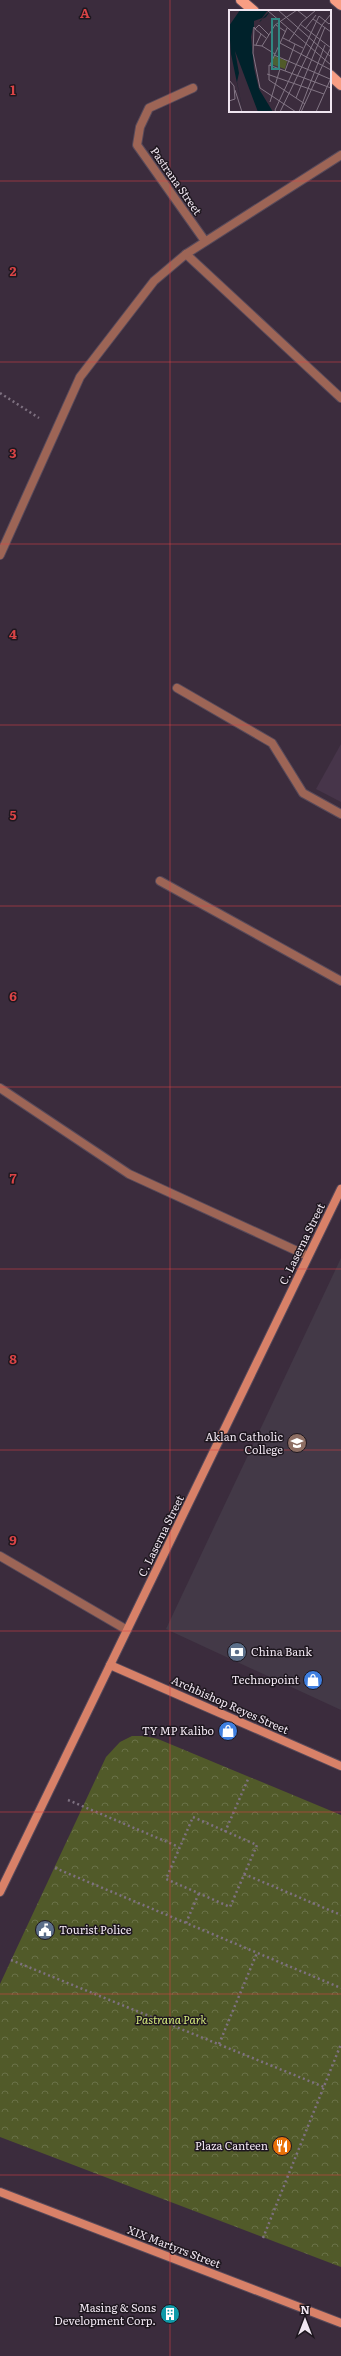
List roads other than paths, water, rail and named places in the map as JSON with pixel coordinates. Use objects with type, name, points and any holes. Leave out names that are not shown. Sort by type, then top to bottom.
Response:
[{"type":"main road","points":[[241,0],[253,10]]},
{"type":"main road","points":[[335,0],[341,5]]},
{"type":"main road","points":[[331,76],[341,85]]},
{"type":"street","name":"Pastrana Street","points":[[193,88],[149,108],[140,127],[137,144],[205,241]]},
{"type":"street","points":[[0,555],[80,376],[154,281],[186,254],[205,241],[341,155]]},
{"type":"street","points":[[186,254],[341,398]]},
{"type":"street","points":[[177,688],[272,743],[303,793],[341,814]]},
{"type":"street","points":[[160,880],[341,981]]},
{"type":"street","points":[[0,1088],[129,1174],[308,1256]]},
{"type":"street","name":"C. Laserna Street","points":[[0,1892],[341,1189]]},
{"type":"street","points":[[0,1556],[127,1630]]},
{"type":"street","name":"Archbishop Reyes Street","points":[[110,1665],[341,1766]]},
{"type":"street","name":"XIX Martyrs Street","points":[[0,2192],[341,2323]]},
{"type":"place","name":"Aklan Catholic College","points":[[297,1443]]},
{"type":"place","name":"China Bank","points":[[237,1652]]},
{"type":"place","name":"Technopoint","points":[[313,1680]]},
{"type":"place","name":"TY MP Kalibo","points":[[228,1731]]},
{"type":"place","name":"Tourist Police","points":[[45,1930]]},
{"type":"place","name":"Plaza Canteen","points":[[282,2146]]},
{"type":"place","name":"Masing & Sons Development Corp.","points":[[170,2314]]},
{"type":"park label","name":"Pastrana Park","points":[[171,2020]]}]
